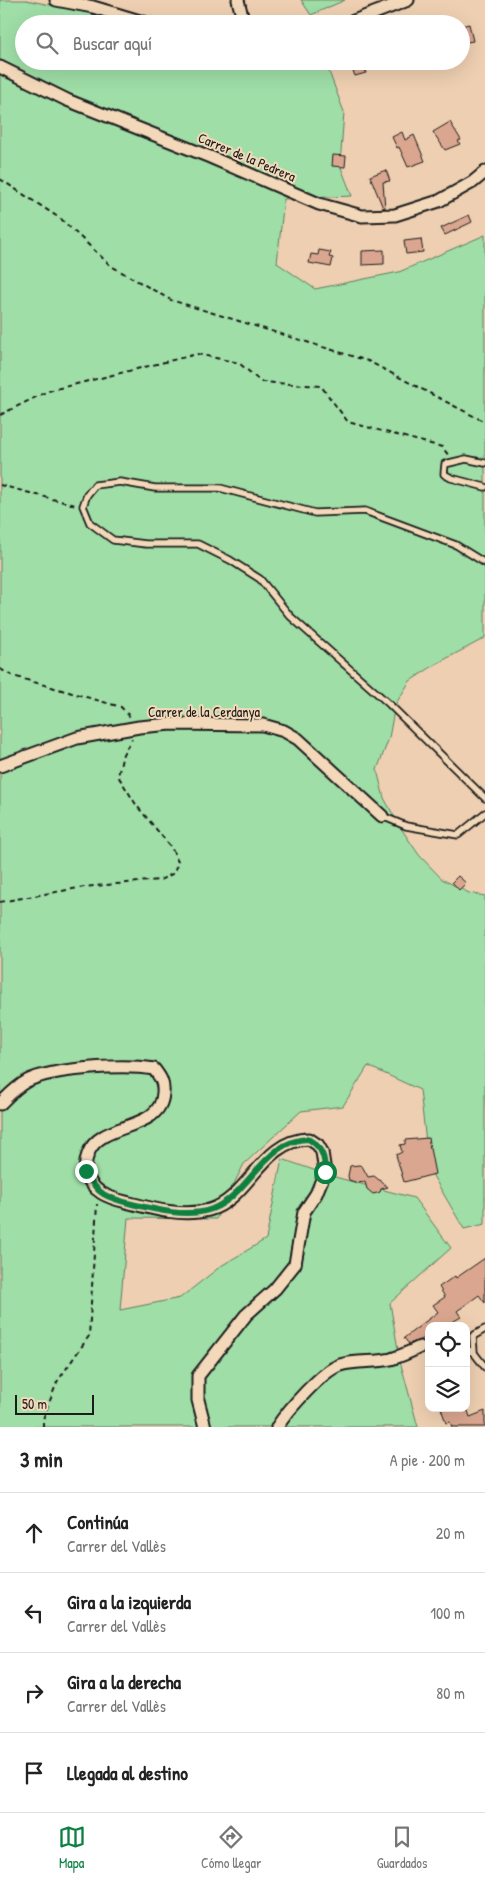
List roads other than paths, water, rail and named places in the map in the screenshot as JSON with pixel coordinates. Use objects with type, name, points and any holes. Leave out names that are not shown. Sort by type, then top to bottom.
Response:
[{"type":"street","points":[[56,0],[118,15]]},
{"type":"street","points":[[238,0],[242,15]]},
{"type":"street","points":[[369,15],[408,0]]},
{"type":"street","name":"Carrer de la Pedrera","points":[[0,67],[67,100],[319,204],[362,216],[395,215],[439,201],[472,182],[485,172]]},
{"type":"street","name":"Carrer de la Cerdanya","points":[[0,766],[77,738],[139,727],[171,724],[263,725],[284,731],[298,739],[382,816]]},
{"type":"street","points":[[0,1104],[27,1081],[52,1074],[122,1066],[154,1069],[164,1084],[163,1100],[155,1112],[138,1123],[104,1134],[90,1147],[86,1158],[86,1171],[90,1182],[98,1192],[114,1199],[176,1212],[211,1210],[222,1204],[267,1159],[288,1142],[308,1139],[318,1145],[322,1152],[325,1172],[316,1194],[304,1212],[295,1264],[275,1289],[246,1316],[198,1376],[198,1400],[204,1427]]},
{"type":"street","points":[[277,1427],[319,1380],[332,1369],[353,1362],[390,1359],[424,1346]]},
{"type":"lane","points":[[485,462],[466,459],[454,461],[445,464],[444,474],[450,478],[485,487]]},
{"type":"lane","points":[[485,563],[456,545],[365,511],[315,513],[220,488],[155,488],[120,482],[95,485],[87,495],[82,506],[90,523],[100,533],[112,540],[146,544],[198,544],[230,560],[260,579],[290,616],[389,704],[485,798]]},
{"type":"lane","points":[[382,816],[406,826],[458,835],[485,813]]},
{"type":"lane","points":[[474,1353],[473,1336],[485,1329]]},
{"type":"lane","points":[[470,1351],[474,1353],[485,1367]]}]
